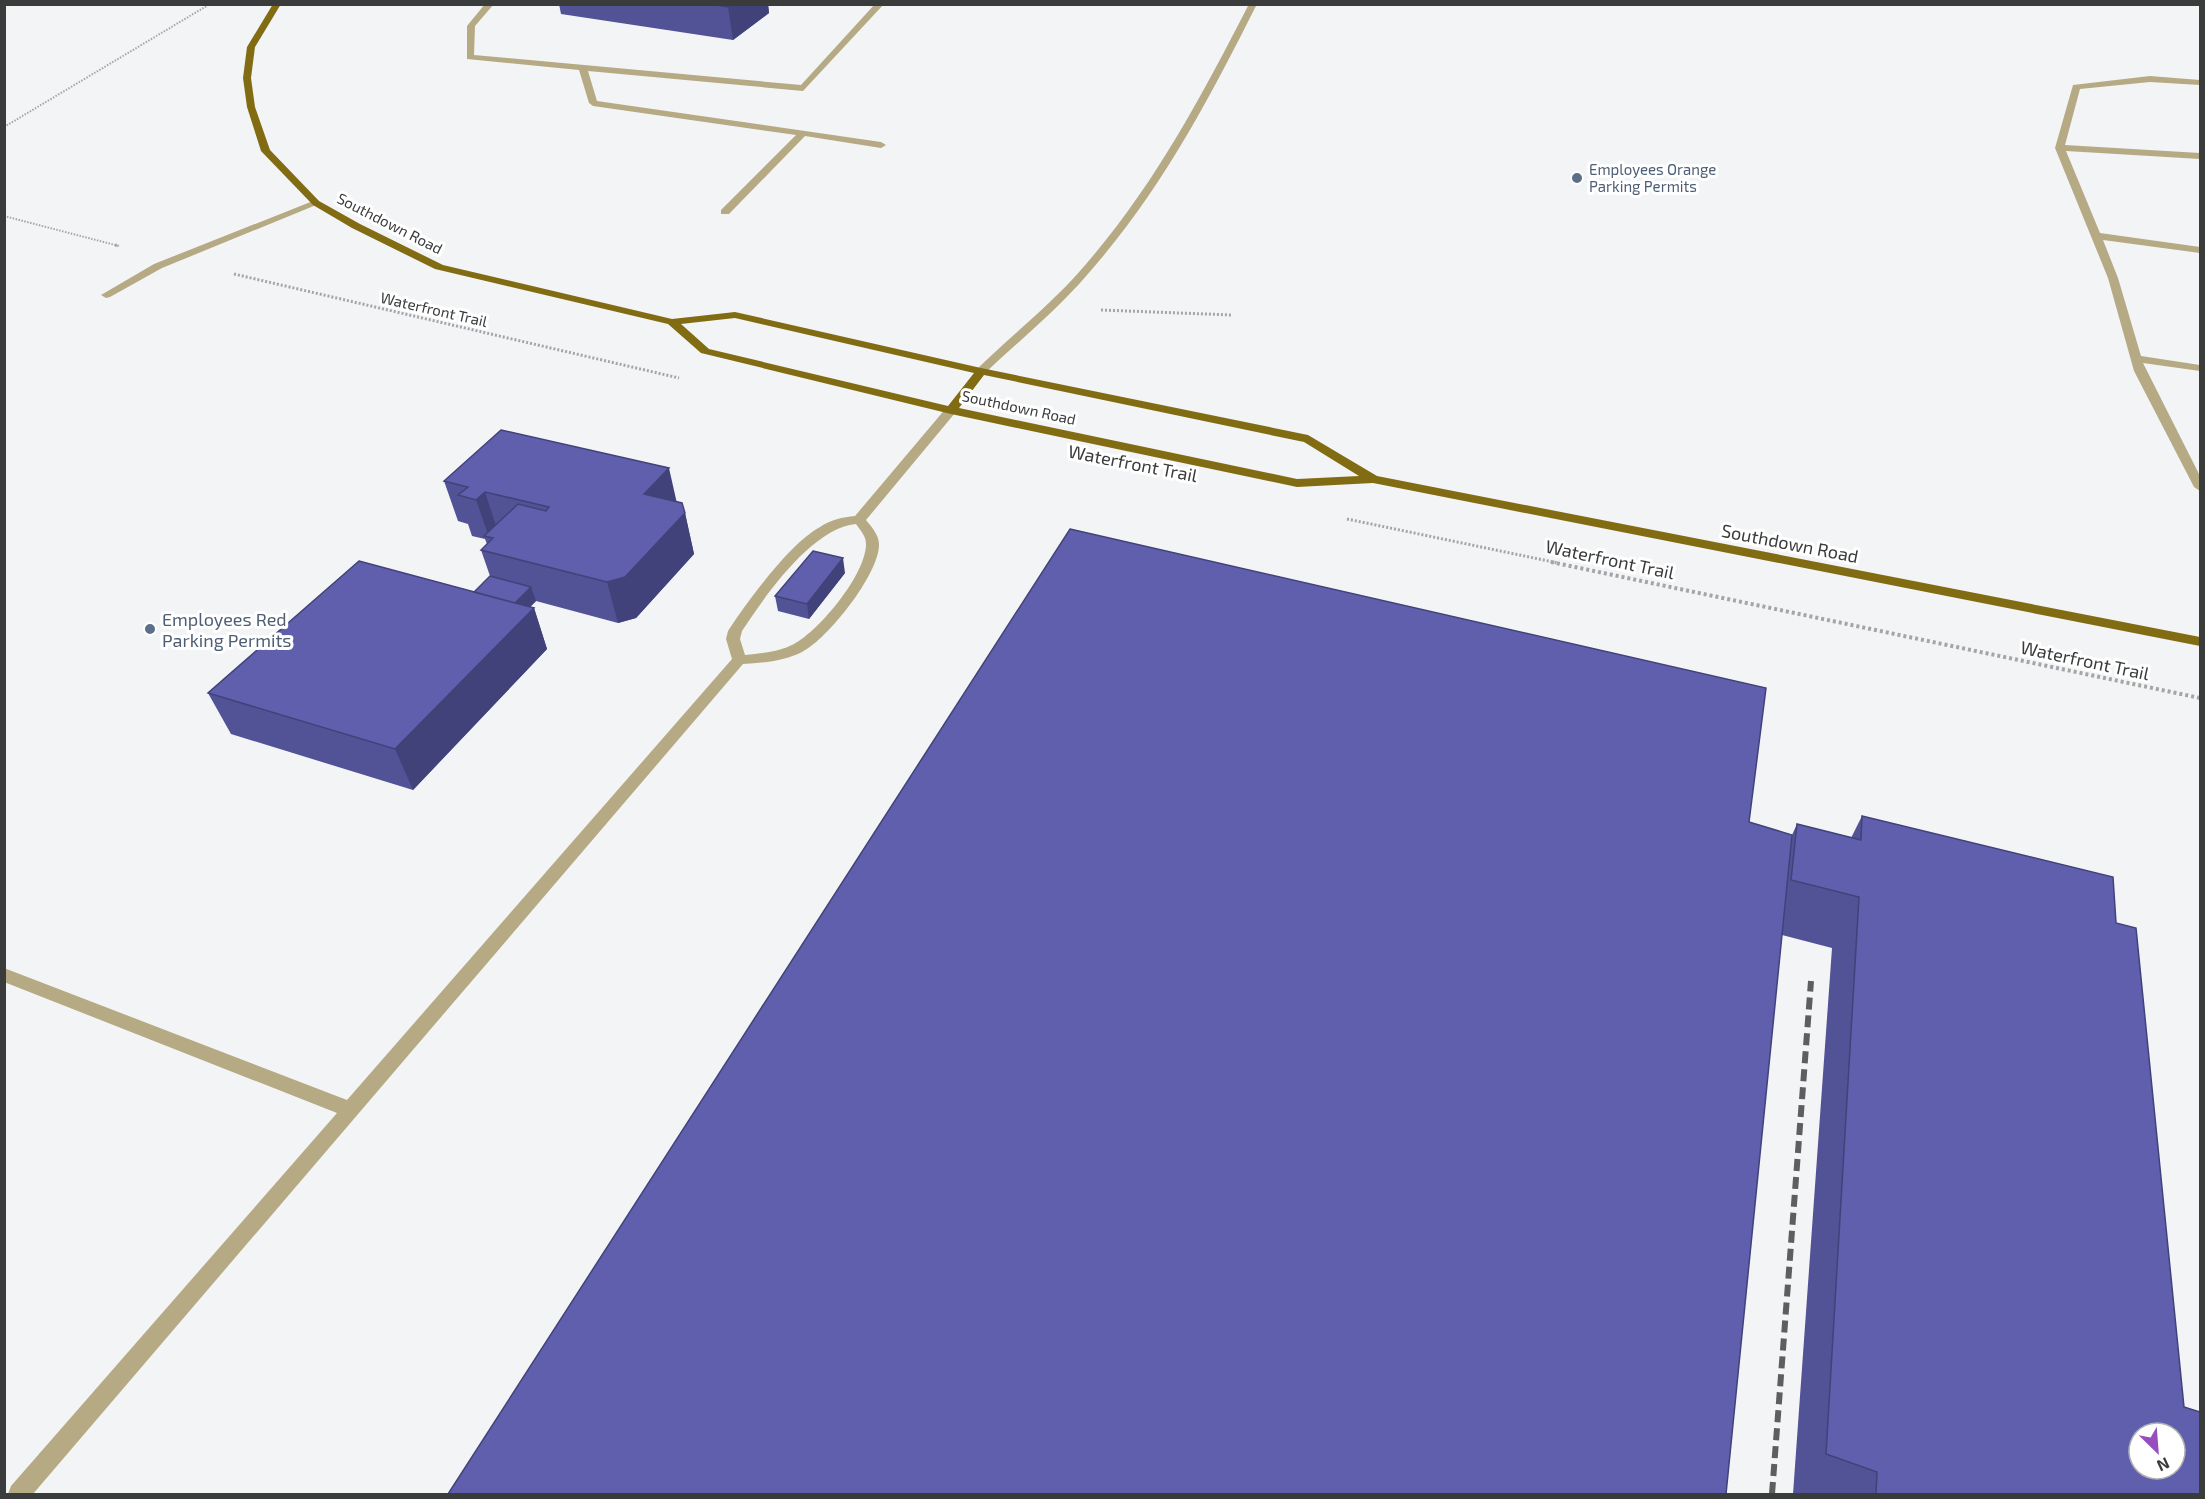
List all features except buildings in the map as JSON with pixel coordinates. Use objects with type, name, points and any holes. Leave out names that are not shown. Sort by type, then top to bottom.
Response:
[{"type":"main road","name":"Southdown Road","points":[[277,4],[251,47],[247,78],[251,107],[266,151],[316,203],[356,226],[439,267],[672,322],[735,315],[981,371],[1308,439],[1373,479]]},
{"type":"main road","name":"Southdown Road","points":[[672,322],[705,351],[951,410],[1297,483],[1373,479],[2200,642]]},
{"type":"main road","points":[[951,410],[981,371]]},
{"type":"lane","points":[[490,4],[471,26],[470,57],[803,88],[880,4]]},
{"type":"lane","points":[[981,371],[1083,274],[1149,191],[1195,117],[1253,4]]},
{"type":"lane","points":[[583,68],[593,103],[881,145]]},
{"type":"lane","points":[[2200,83],[2150,79],[2076,87],[2060,148],[2113,278],[2140,371],[2200,487]]},
{"type":"lane","points":[[725,212],[803,133]]},
{"type":"lane","points":[[2060,148],[2200,156]]},
{"type":"lane","points":[[106,295],[158,266],[316,203]]},
{"type":"lane","points":[[2096,236],[2200,250]]},
{"type":"lane","points":[[2136,359],[2200,368]]},
{"type":"lane","points":[[739,660],[733,639],[735,631],[779,575],[823,530],[835,524],[859,520],[951,410]]},
{"type":"lane","points":[[19,1494],[739,660],[766,658],[794,650],[823,630],[862,574],[872,552],[871,536],[859,520]]},
{"type":"lane","points":[[4,975],[351,1110]]},
{"type":"path","points":[[4,127],[210,4]]},
{"type":"path","name":"Waterfront Trail","points":[[4,216],[173,260],[684,380]]},
{"type":"path","points":[[1047,308],[1232,315]]},
{"type":"path","name":"Waterfront Trail","points":[[1336,517],[1474,544],[2200,698]]},
{"type":"railway","points":[[1772,1494],[1811,981]]},
{"type":"place","name":"Employees Orange Parking Permits","points":[[1577,178]]},
{"type":"place","name":"Employees Red Parking Permits","points":[[150,629]]}]
